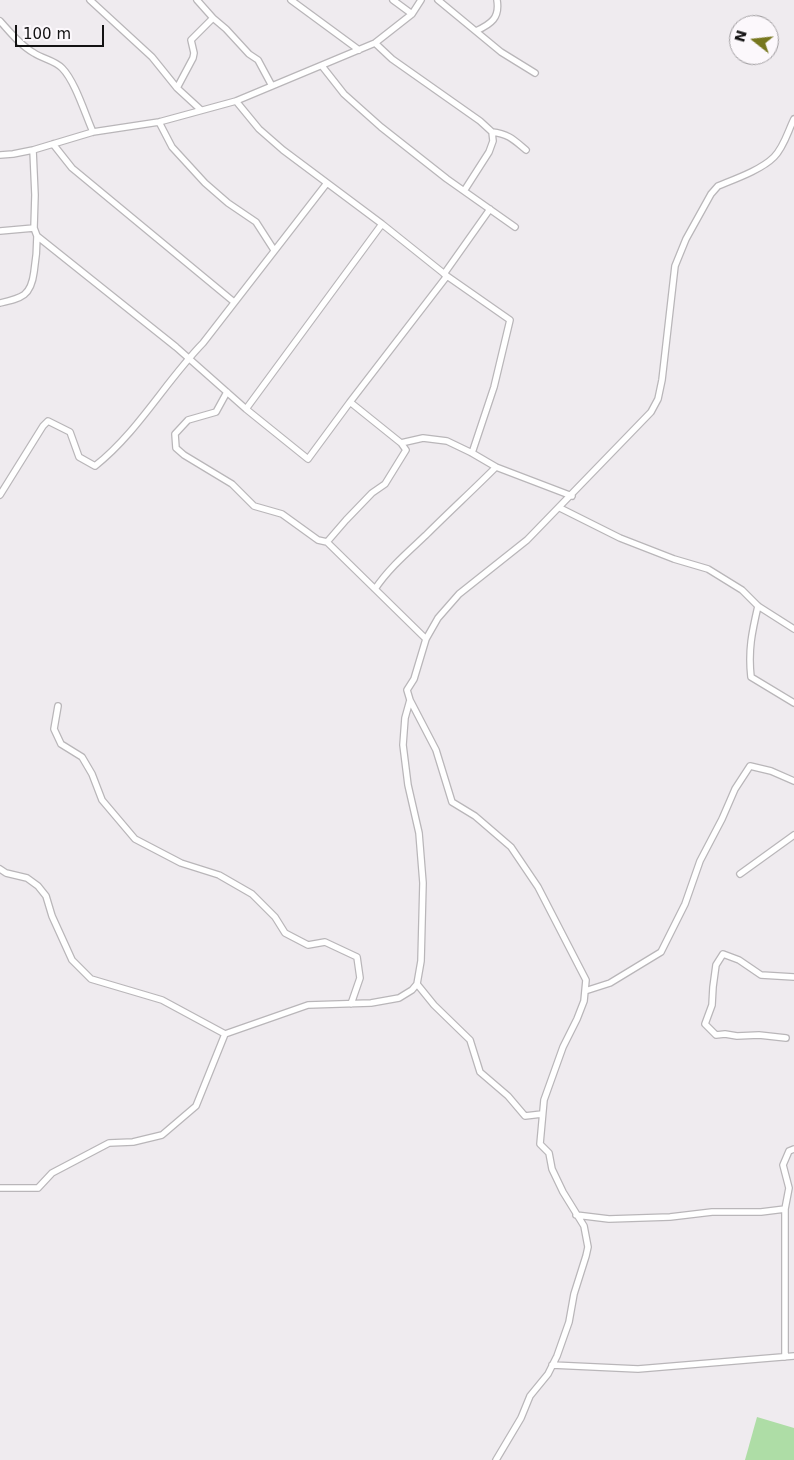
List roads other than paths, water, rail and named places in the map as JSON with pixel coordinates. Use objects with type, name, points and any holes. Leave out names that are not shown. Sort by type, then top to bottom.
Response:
[{"type":"street","points":[[90,0],[152,58],[177,88],[201,110]]},
{"type":"street","points":[[197,0],[249,54],[258,60],[272,86]]},
{"type":"street","points":[[291,0],[359,50]]},
{"type":"street","points":[[393,0],[412,14]]},
{"type":"street","points":[[0,155],[33,150],[93,132],[159,122],[236,101],[375,42],[412,14],[421,0]]},
{"type":"street","points":[[438,0],[502,52],[535,73]]},
{"type":"street","points":[[476,31],[493,20],[498,9],[497,0]]},
{"type":"street","points":[[177,88],[194,53],[191,40],[213,18]]},
{"type":"street","points":[[0,21],[11,34],[34,53],[56,63],[63,69],[72,83],[93,132]]},
{"type":"street","points":[[375,42],[392,59],[480,121],[492,132],[503,133],[526,150]]},
{"type":"street","points":[[322,66],[344,94],[381,127],[464,191],[515,227]]},
{"type":"street","points":[[236,101],[259,129],[283,150],[446,274],[510,320],[494,387],[472,453]]},
{"type":"street","points":[[496,1460],[521,1418],[530,1396],[548,1374],[552,1365],[570,1322],[574,1294],[588,1247],[584,1226],[562,1192],[552,1169],[549,1153],[540,1144],[544,1100],[563,1047],[584,1001],[586,980],[538,887],[511,847],[475,816],[452,802],[436,750],[410,700],[408,690],[414,679],[426,639],[438,618],[459,594],[528,540],[572,496],[656,405],[662,380],[675,266],[686,239],[711,194],[718,186],[763,166],[774,157],[781,147],[794,119]]},
{"type":"street","points":[[159,122],[172,147],[205,183],[228,203],[256,222],[274,250]]},
{"type":"street","points":[[464,191],[489,152],[493,141],[492,132]]},
{"type":"street","points":[[54,144],[72,168],[234,302]]},
{"type":"street","points":[[0,304],[19,298],[32,286],[37,236],[34,228],[33,150]]},
{"type":"street","points":[[0,495],[48,421],[70,432],[79,456],[95,466],[112,453],[188,358],[203,343],[326,183]]},
{"type":"street","points":[[37,236],[188,358],[246,409],[308,459],[446,274],[490,209]]},
{"type":"street","points":[[246,409],[382,224]]},
{"type":"street","points":[[0,231],[34,228]]},
{"type":"street","points":[[227,392],[216,412],[188,420],[175,434],[176,448],[184,455],[232,484],[254,506],[282,514],[318,540],[327,542],[426,639]]},
{"type":"street","points":[[327,542],[372,492],[385,484],[406,450],[350,402]]},
{"type":"street","points":[[400,443],[423,438],[447,441],[496,467],[572,496]]},
{"type":"street","points":[[375,589],[380,580],[403,555],[496,467]]},
{"type":"street","points":[[560,508],[620,538],[708,569],[742,590],[758,606],[794,630]]},
{"type":"street","points":[[758,606],[749,658],[751,677],[794,703]]},
{"type":"street","points":[[0,869],[27,878],[38,886],[46,896],[52,916],[72,960],[91,979],[162,1000],[225,1034],[308,1005],[371,1003],[399,998],[412,990],[416,984],[421,961],[423,883],[419,833],[408,785],[403,745],[405,718],[410,700]]},
{"type":"street","points":[[58,706],[54,729],[61,744],[82,757],[92,774],[102,800],[135,839],[181,863],[219,875],[252,894],[275,917],[285,933],[308,945],[325,942],[356,957],[360,978],[352,1004]]},
{"type":"street","points":[[585,991],[610,984],[661,952],[685,904],[700,861],[735,789],[750,766],[771,771],[794,781]]},
{"type":"street","points":[[740,874],[794,835]]},
{"type":"street","points":[[786,1038],[725,1034],[716,1036],[704,1024],[712,1005],[716,965],[723,954],[739,960],[761,975],[794,977]]},
{"type":"street","points":[[416,984],[434,1005],[470,1040],[480,1072],[508,1096],[526,1116],[542,1114]]},
{"type":"street","points":[[0,1188],[38,1188],[52,1173],[109,1143],[133,1142],[162,1135],[196,1106],[225,1034]]},
{"type":"street","points":[[785,1357],[785,1208],[789,1188],[783,1165],[788,1150],[794,1149]]},
{"type":"street","points":[[576,1215],[618,1219],[670,1217],[712,1212],[761,1212],[785,1208]]},
{"type":"street","points":[[552,1365],[638,1369],[794,1356]]}]
